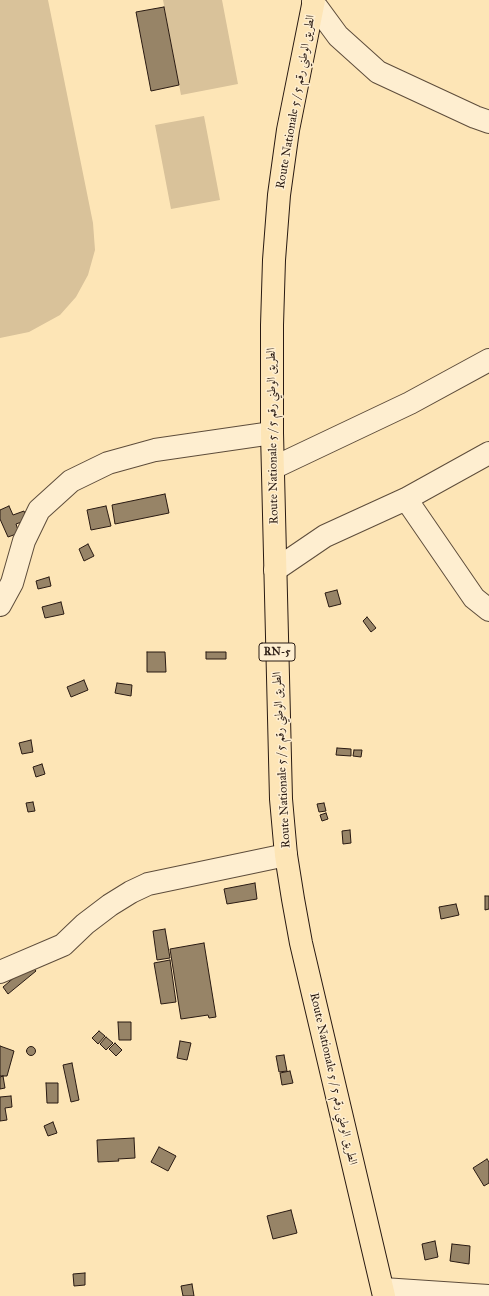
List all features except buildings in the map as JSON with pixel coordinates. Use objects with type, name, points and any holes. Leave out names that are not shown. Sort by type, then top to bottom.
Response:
[{"type":"main road","name":"Route Nationale 5 / الطريق الوطني رقم 5","points":[[314,1],[288,130],[279,195],[272,304],[272,433],[281,792],[286,855],[301,943],[384,1292]]},
{"type":"street","points":[[314,1],[338,36],[378,72],[489,122]]},
{"type":"street","points":[[273,468],[410,403],[489,360]]},
{"type":"street","points":[[0,606],[12,583],[24,541],[39,510],[71,481],[108,463],[155,450],[272,433]]},
{"type":"street","points":[[275,570],[325,536],[406,499],[489,453]]},
{"type":"street","points":[[406,499],[474,598],[489,610]]},
{"type":"street","points":[[0,972],[63,945],[85,924],[110,905],[131,892],[148,884],[286,855]]},
{"type":"street","points":[[384,1292],[488,1296]]},
{"type":"shaded area","points":[[0,0],[48,0],[93,223],[95,250],[88,275],[76,297],[60,315],[29,332],[0,338]]},
{"type":"shaded area","points":[[163,0],[222,0],[238,84],[181,95]]},
{"type":"shaded area","points":[[204,116],[220,200],[171,209],[155,125]]}]
